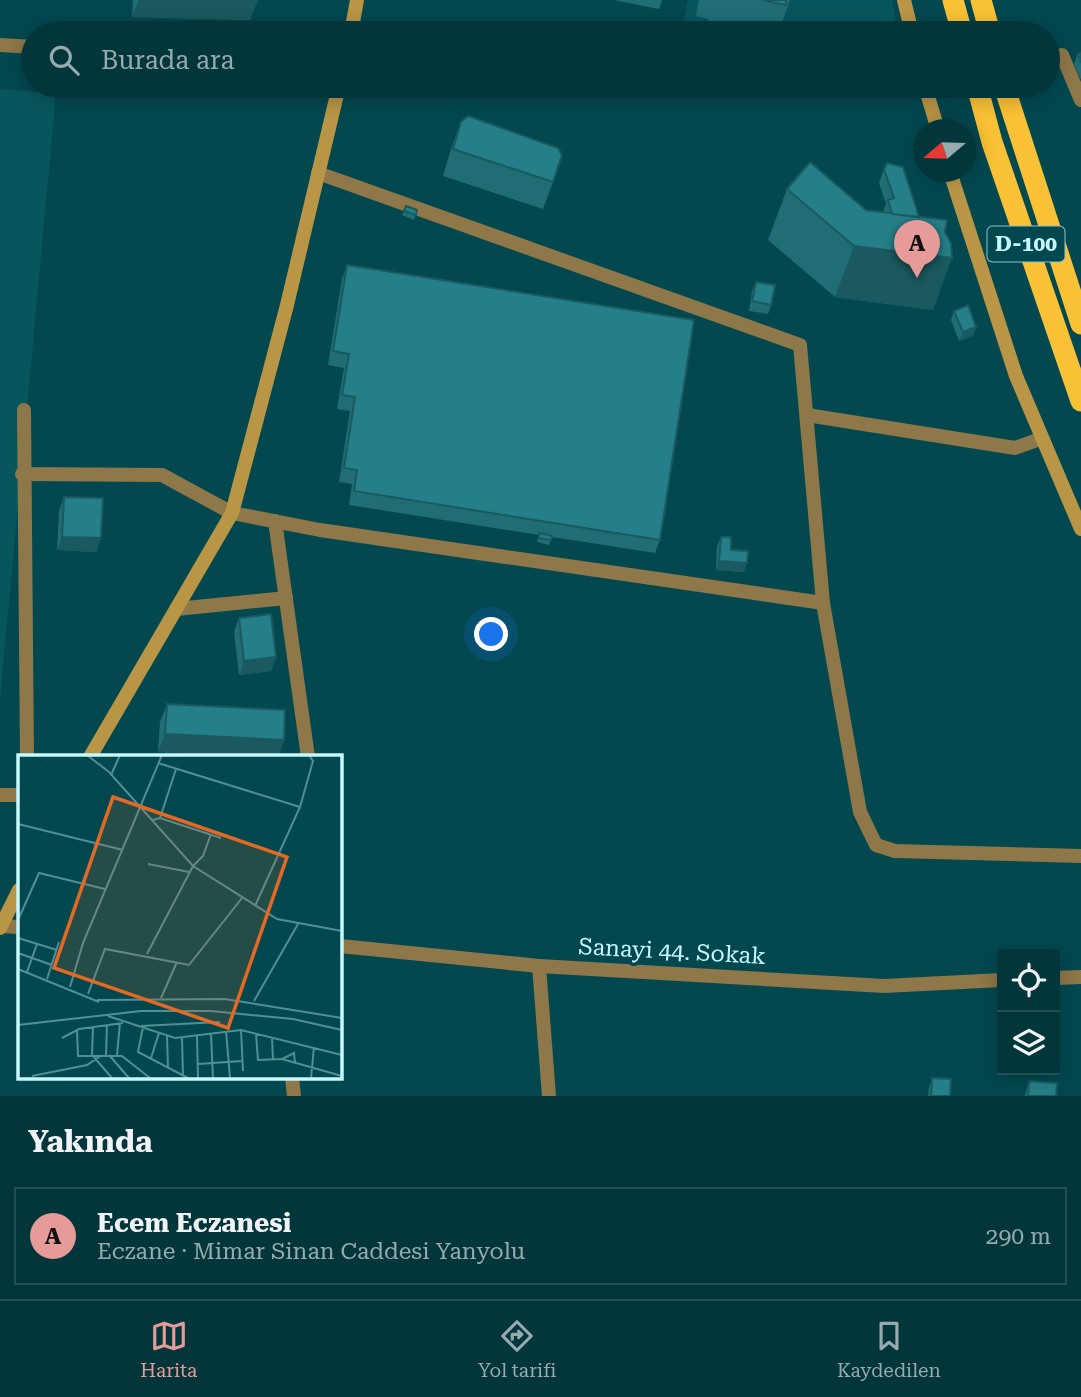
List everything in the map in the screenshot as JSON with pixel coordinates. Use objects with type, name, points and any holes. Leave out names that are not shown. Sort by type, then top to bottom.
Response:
[{"type":"highway","points":[[953,0],[959,21]]},
{"type":"highway","points":[[981,0],[987,21]]},
{"type":"highway","name":"D-100","points":[[981,98],[1001,167],[1081,401]]},
{"type":"highway","name":"D-100","points":[[1008,98],[1081,324]]},
{"type":"street","points":[[353,21],[357,0]]},
{"type":"street","points":[[904,0],[909,21]]},
{"type":"street","points":[[0,45],[21,46]]},
{"type":"street","points":[[1062,55],[1081,100]]},
{"type":"street","points":[[91,755],[232,513],[336,98]]},
{"type":"street","points":[[929,98],[935,119]]},
{"type":"street","points":[[318,173],[800,345],[823,603],[860,812],[876,845],[895,851],[1081,856]]},
{"type":"street","points":[[953,182],[1007,350],[1041,439],[1081,529]]},
{"type":"street","points":[[24,410],[22,474],[27,755]]},
{"type":"street","points":[[807,415],[1015,448],[1041,439]]},
{"type":"street","points":[[22,474],[162,475],[232,513],[823,603]]},
{"type":"street","points":[[275,521],[308,755]]},
{"type":"street","points":[[176,609],[286,598]]},
{"type":"street","points":[[0,795],[18,794]]},
{"type":"street","points":[[18,892],[0,927],[18,927]]},
{"type":"street","name":"Sanayi 44. Sokak","points":[[341,946],[539,966],[884,986],[997,980]]},
{"type":"street","points":[[539,966],[549,1096]]},
{"type":"street","points":[[1060,978],[1081,977]]},
{"type":"street","points":[[292,1078],[294,1096]]},
{"type":"shaded area","points":[[688,0],[892,0],[896,21],[683,21]]},
{"type":"shaded area","points":[[0,89],[21,90],[21,98],[56,98],[0,699]]},
{"type":"building","points":[[187,0],[257,0],[257,2]]},
{"type":"building","points":[[762,0],[786,0],[786,5]]},
{"type":"building","points":[[468,116],[558,148],[562,155],[553,182],[453,149],[461,122]]},
{"type":"building","points":[[810,162],[866,210],[947,220],[945,232],[951,243],[952,258],[854,246],[787,189]]},
{"type":"building","points":[[887,163],[903,167],[919,217],[892,214],[888,200],[894,198],[884,169]]},
{"type":"building","points":[[406,206],[417,210],[416,215],[404,211]]},
{"type":"building","points":[[347,265],[694,320],[660,540],[354,491],[357,470],[344,468],[355,397],[342,395],[349,354],[333,351]]},
{"type":"building","points":[[756,282],[775,285],[771,305],[752,301]]},
{"type":"building","points":[[968,305],[976,327],[963,332],[954,311]]},
{"type":"building","points":[[64,497],[103,498],[101,538],[62,537]]},
{"type":"building","points":[[539,533],[552,536],[551,540],[539,538]]},
{"type":"building","points":[[721,537],[731,537],[731,550],[748,551],[747,563],[719,561]]},
{"type":"building","points":[[271,614],[276,657],[244,661],[239,618]]},
{"type":"building","points":[[167,704],[285,710],[284,740],[165,734]]},
{"type":"building","points":[[932,1078],[951,1079],[950,1096],[931,1096]]},
{"type":"building","points":[[1029,1081],[1057,1083],[1056,1096],[1028,1096]]},
{"type":"place","name":"Ecem Eczanesi","points":[[917,278]]}]
